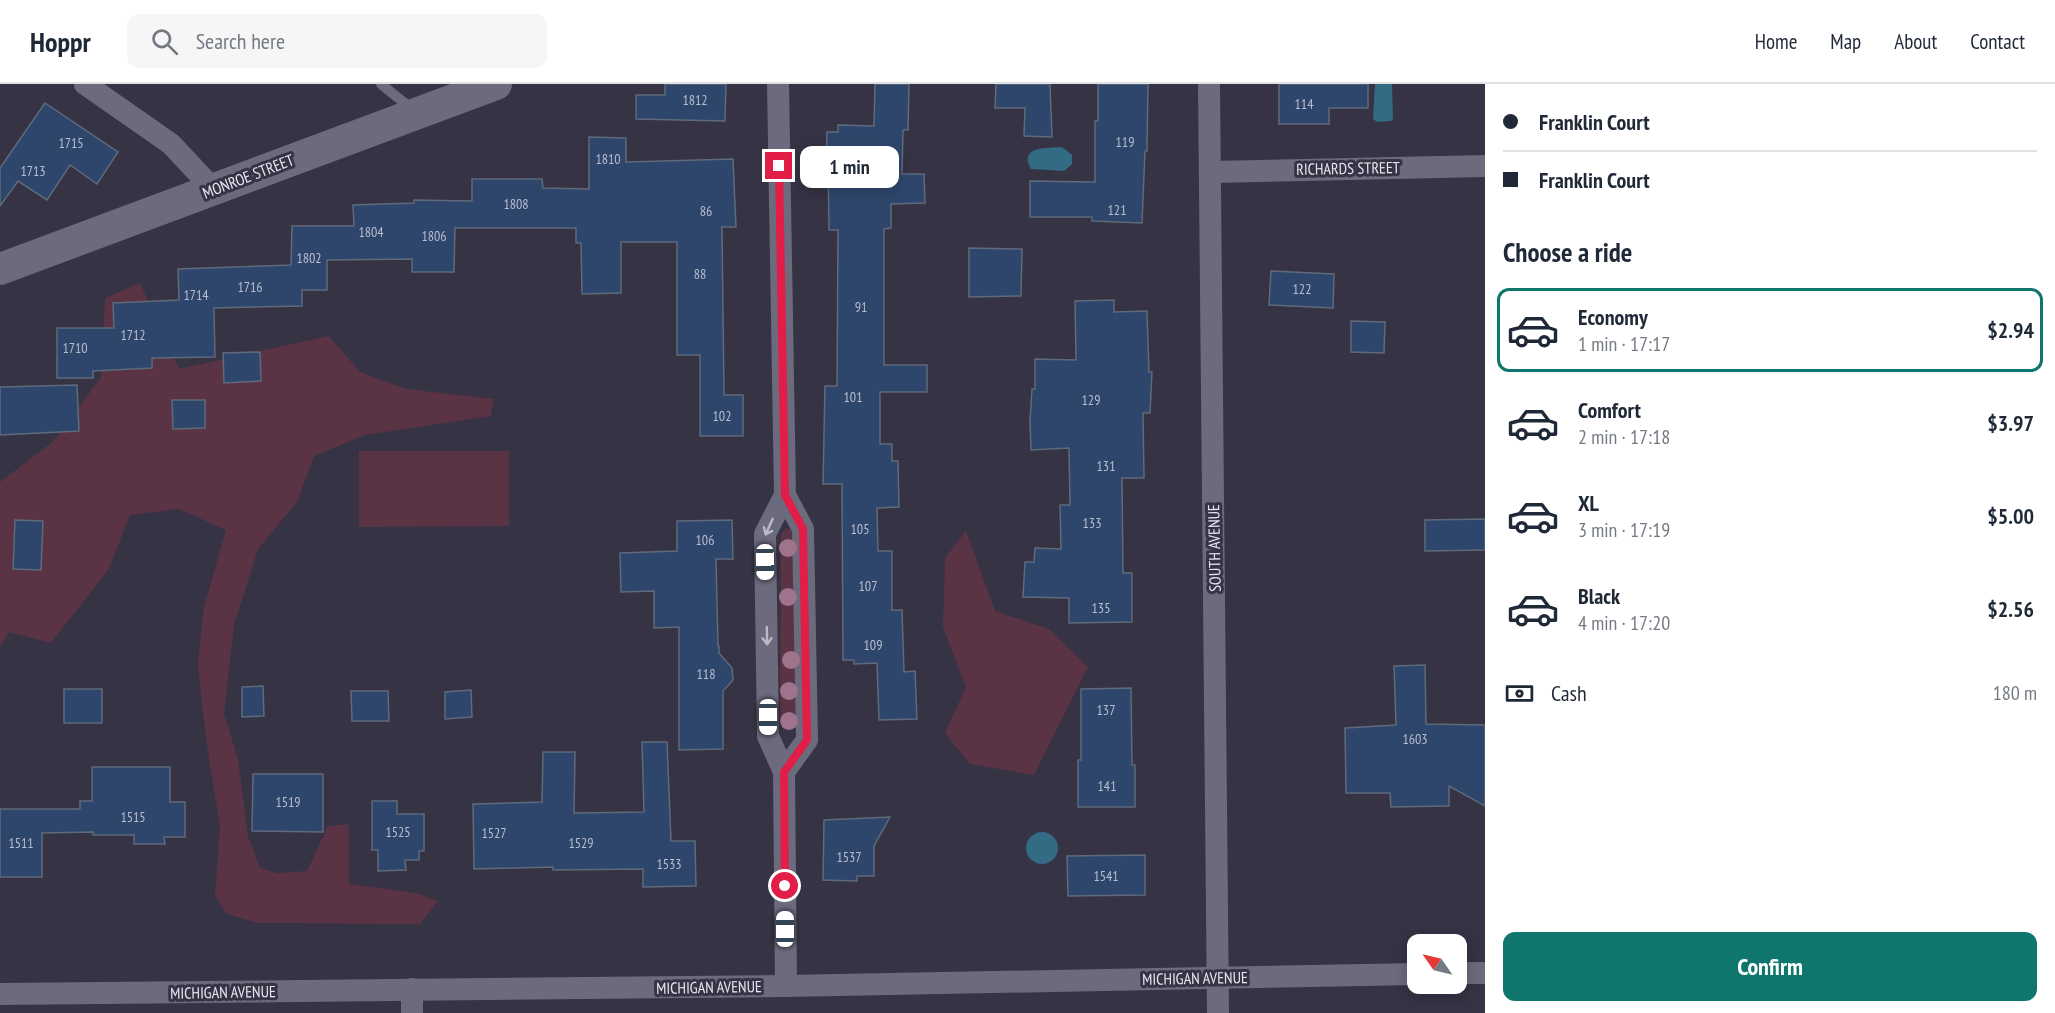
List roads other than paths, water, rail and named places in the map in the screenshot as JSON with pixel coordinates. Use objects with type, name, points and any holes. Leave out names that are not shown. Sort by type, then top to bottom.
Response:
[{"type":"main road","name":"MONROE STREET","points":[[0,269],[496,84]]},
{"type":"street","points":[[85,84],[171,144],[214,190]]},
{"type":"street","points":[[778,84],[785,495],[803,529],[807,740],[784,772]]},
{"type":"street","name":"SOUTH AVENUE","points":[[1209,84],[1218,1013]]},
{"type":"street","name":"RICHARDS STREET","points":[[1210,172],[1485,166]]},
{"type":"street","points":[[785,495],[765,534],[768,736],[784,772],[786,986]]},
{"type":"street","points":[[1467,973],[1485,973]]},
{"type":"street","name":"MICHIGAN AVENUE","points":[[0,994],[786,986],[1407,974]]},
{"type":"street","points":[[412,989],[412,1013]]},
{"type":"lane","points":[[381,84],[417,113]]},
{"type":"water","points":[[1375,84],[1392,84],[1393,119],[1391,121],[1377,122],[1373,119]]},
{"type":"water","points":[[1062,147],[1072,155],[1072,164],[1064,171],[1031,169],[1028,156],[1031,152],[1042,148]]},
{"type":"water","points":[[1042,832],[1053,837],[1058,848],[1053,859],[1042,864],[1031,859],[1026,848],[1031,837]]}]
